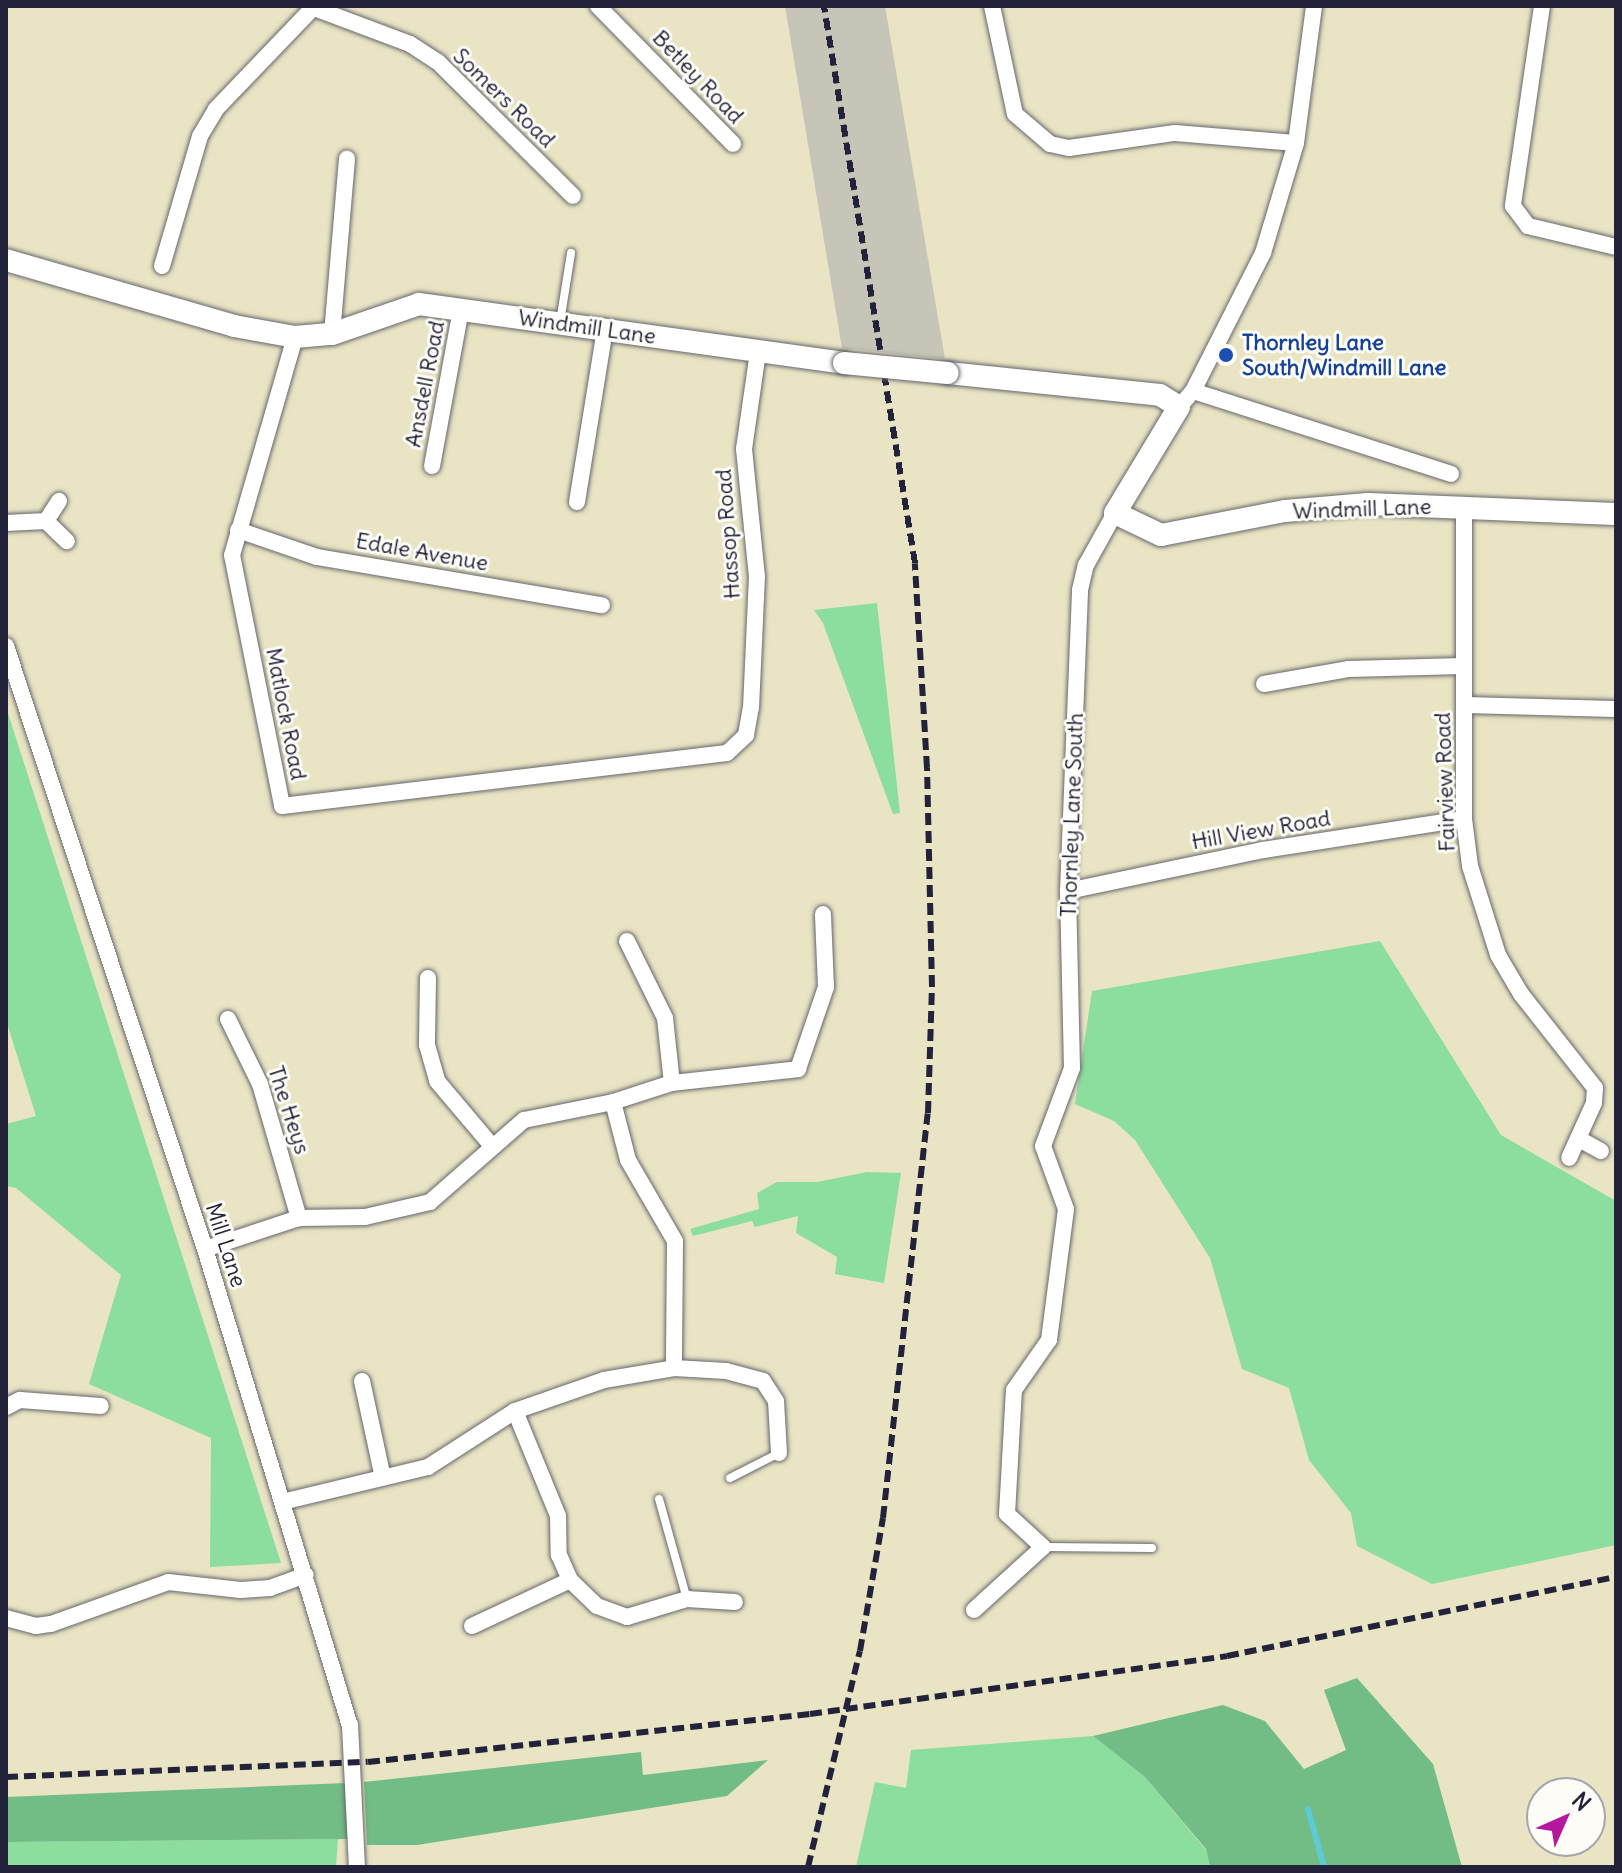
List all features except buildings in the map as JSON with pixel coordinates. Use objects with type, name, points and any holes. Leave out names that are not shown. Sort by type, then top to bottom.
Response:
[{"type":"street","name":"Betley Road","points":[[598,6],[733,144]]},
{"type":"street","points":[[992,6],[1015,114],[1050,144],[1069,148],[1175,133],[1296,143]]},
{"type":"street","name":"Thornley Lane South","points":[[1043,1547],[1007,1514],[1014,1390],[1049,1340],[1066,1209],[1043,1146],[1072,1068],[1068,891],[1081,577],[1115,513],[1186,399],[1263,253],[1296,143],[1314,6]]},
{"type":"street","points":[[1542,6],[1513,206],[1528,226],[1616,247]]},
{"type":"street","points":[[162,266],[208,123],[231,89],[311,8]]},
{"type":"street","name":"Somers Road","points":[[311,8],[410,44],[438,62],[573,196]]},
{"type":"street","points":[[332,334],[347,159]]},
{"type":"street","name":"Windmill Lane","points":[[6,260],[234,326],[295,337],[332,334],[419,304],[844,363],[1186,399]]},
{"type":"street","name":"Ansdell Road","points":[[432,466],[461,310]]},
{"type":"street","points":[[577,502],[605,329]]},
{"type":"street","name":"Matlock Road","points":[[295,337],[232,555],[282,806],[727,753]]},
{"type":"street","name":"Hassop Road","points":[[727,753],[746,735],[751,708],[757,577],[744,449],[758,352]]},
{"type":"street","points":[[1186,399],[1451,474]]},
{"type":"street","points":[[46,521],[59,501]]},
{"type":"street","name":"Windmill Lane","points":[[1115,513],[1161,535],[1285,511],[1368,504],[1616,514]]},
{"type":"street","name":"Fairview Road","points":[[1464,506],[1464,819],[1480,910],[1498,955],[1521,994],[1595,1088],[1579,1139],[1569,1158]]},
{"type":"street","points":[[6,523],[46,521],[67,541]]},
{"type":"street","name":"Edale Avenue","points":[[238,530],[317,557],[602,605]]},
{"type":"street","name":"Mill Lane","points":[[6,646],[205,1249],[350,1725],[357,1867]]},
{"type":"street","points":[[1264,684],[1348,669],[1463,666]]},
{"type":"street","points":[[1464,705],[1616,709]]},
{"type":"street","name":"Hill View Road","points":[[1068,891],[1263,850],[1464,819]]},
{"type":"street","points":[[205,1249],[299,1218],[365,1217],[430,1202],[524,1120],[613,1102],[672,1083],[798,1069],[826,987],[823,914]]},
{"type":"street","points":[[627,941],[665,1018],[672,1083]]},
{"type":"street","points":[[428,978],[427,1045],[437,1081],[492,1146]]},
{"type":"street","name":"The Heys","points":[[228,1019],[260,1084],[299,1218]]},
{"type":"street","points":[[613,1102],[628,1160],[675,1241],[674,1368]]},
{"type":"street","points":[[1579,1139],[1601,1151]]},
{"type":"street","points":[[282,1502],[428,1467],[515,1411],[604,1380],[674,1368],[726,1371],[763,1381],[776,1401],[779,1453]]},
{"type":"street","points":[[362,1381],[383,1478]]},
{"type":"street","points":[[6,1407],[20,1400],[101,1406]]},
{"type":"street","points":[[515,1411],[558,1516],[559,1555],[570,1580],[597,1606],[627,1617],[687,1599],[735,1602]]},
{"type":"street","points":[[974,1610],[1043,1547]]},
{"type":"street","points":[[6,1618],[36,1626],[51,1624],[168,1582],[241,1590],[306,1575]]},
{"type":"street","points":[[472,1626],[570,1580]]},
{"type":"lane","points":[[560,323],[571,253]]},
{"type":"lane","points":[[730,1478],[779,1453]]},
{"type":"lane","points":[[659,1499],[687,1599]]},
{"type":"lane","points":[[1043,1547],[1152,1548]]},
{"type":"shaded area","points":[[785,6],[885,6],[945,359],[842,348]]},
{"type":"green space","points":[[877,603],[900,813],[893,814],[823,623],[814,610]]},
{"type":"green space","points":[[6,707],[281,1563],[210,1567],[211,1438],[89,1384],[121,1275],[16,1188],[6,1186],[6,1124],[36,1116],[6,1020]]},
{"type":"green space","points":[[1380,941],[1501,1135],[1616,1201],[1616,1545],[1432,1584],[1357,1546],[1351,1513],[1309,1460],[1289,1388],[1242,1369],[1210,1258],[1135,1140],[1114,1121],[1075,1104],[1092,991]]},
{"type":"green space","points":[[867,1172],[901,1173],[884,1283],[835,1274],[837,1257],[796,1233],[798,1216],[755,1227],[752,1221],[693,1236],[690,1229],[759,1209],[757,1193],[777,1182],[817,1182]]},
{"type":"green space","points":[[1357,1678],[1433,1764],[1462,1867],[1210,1867],[1206,1849],[1145,1777],[1093,1736],[1223,1705],[1265,1721],[1304,1769],[1346,1750],[1324,1690]]},
{"type":"green space","points":[[1093,1736],[1145,1777],[1206,1850],[1210,1867],[856,1867],[875,1782],[906,1788],[911,1750]]},
{"type":"green space","points":[[641,1752],[643,1775],[768,1760],[727,1796],[417,1845],[367,1845],[364,1782]]},
{"type":"green space","points":[[346,1783],[349,1839],[6,1842],[6,1797]]},
{"type":"green space","points":[[338,1839],[336,1867],[6,1867],[6,1842]]},
{"type":"waterway","points":[[1308,1809],[1324,1867]]},
{"type":"railway","points":[[808,1867],[860,1651],[883,1518],[928,1113],[932,987],[927,768],[915,563],[824,6]]},
{"type":"railway","points":[[6,1777],[368,1762],[810,1714],[1227,1656],[1616,1577]]},
{"type":"place","name":"Thornley Lane South/Windmill Lane","points":[[1226,355]]}]
